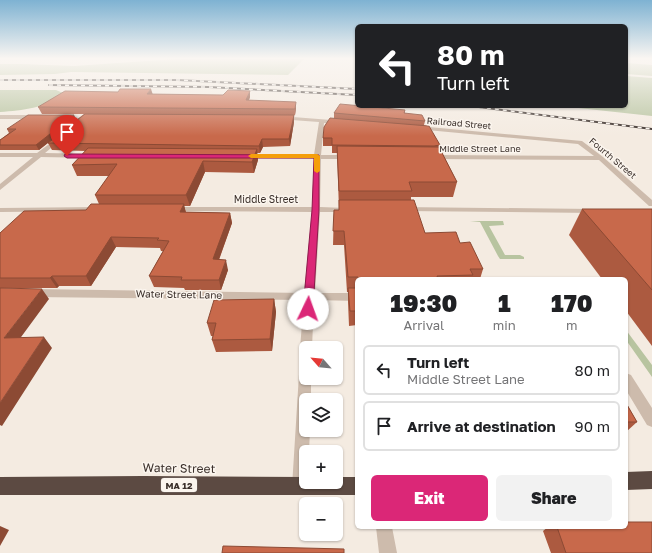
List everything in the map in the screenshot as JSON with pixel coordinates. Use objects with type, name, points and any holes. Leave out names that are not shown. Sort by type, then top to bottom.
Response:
[{"type":"highway","points":[[628,481],[652,480]]},
{"type":"highway","name":"Water Street","points":[[0,486],[143,485],[299,487]]},
{"type":"highway","name":"Water Street","points":[[343,486],[355,486]]},
{"type":"street","points":[[0,117],[47,118]]},
{"type":"street","points":[[270,118],[345,122]]},
{"type":"street","points":[[306,341],[308,296],[316,210],[317,156],[322,120]]},
{"type":"street","name":"Railroad Street","points":[[409,127],[580,142]]},
{"type":"street","points":[[0,188],[63,136]]},
{"type":"street","name":"Fourth Street","points":[[580,142],[601,158],[652,204]]},
{"type":"street","points":[[0,155],[99,156]]},
{"type":"street","points":[[241,156],[356,157]]},
{"type":"street","name":"Middle Street Lane","points":[[426,157],[601,158]]},
{"type":"street","points":[[0,210],[108,209]]},
{"type":"street","name":"Middle Street","points":[[162,209],[353,210]]},
{"type":"street","points":[[398,209],[605,210]]},
{"type":"street","name":"Water Street Lane","points":[[23,293],[355,296]]},
{"type":"street","points":[[628,382],[652,420]]},
{"type":"street","points":[[302,445],[305,385]]},
{"type":"street","points":[[384,529],[388,553]]},
{"type":"green space","points":[[628,85],[652,85],[652,116],[578,108],[628,108]]},
{"type":"green space","points":[[0,90],[56,90],[63,93],[41,106],[0,112]]},
{"type":"green space","points":[[470,221],[503,221],[504,225],[489,226],[505,255],[520,255],[524,257],[524,259],[500,259],[480,222]]},
{"type":"green space","points":[[628,333],[652,365],[652,377],[628,343]]},
{"type":"building","points":[[120,89],[151,89],[147,94],[223,95],[228,90],[250,91],[246,100],[296,102],[295,109],[38,107],[65,91],[118,92]]},
{"type":"building","points":[[340,104],[355,105],[355,108],[405,110],[404,113],[422,115],[425,121],[334,113]]},
{"type":"building","points":[[85,114],[294,115],[289,139],[262,139],[259,146],[48,143]]},
{"type":"building","points":[[28,115],[74,115],[36,145],[0,145],[0,140],[16,129],[7,129]]},
{"type":"building","points":[[330,118],[429,126],[440,145],[332,145],[332,138],[323,138],[324,127]]},
{"type":"building","points":[[337,146],[439,147],[457,182],[409,182],[412,191],[339,191]]},
{"type":"building","points":[[88,148],[257,149],[252,162],[203,161],[186,195],[95,195],[117,164],[72,165]]},
{"type":"building","points":[[339,200],[414,200],[425,233],[456,232],[460,243],[470,242],[483,269],[470,269],[473,275],[437,277],[348,277],[344,231],[333,231],[334,210],[339,210]]},
{"type":"building","points":[[91,204],[184,204],[180,212],[230,213],[213,259],[226,260],[219,280],[181,280],[182,277],[149,276],[169,241],[157,240],[159,238],[111,237],[86,276],[0,278],[0,233],[24,211],[86,210]]},
{"type":"building","points":[[582,209],[652,209],[652,290]]},
{"type":"building","points":[[0,288],[42,289],[4,338],[44,337],[0,403]]},
{"type":"building","points":[[348,288],[355,288],[355,311],[350,311]]},
{"type":"building","points":[[274,299],[270,339],[212,340],[216,323],[207,323],[214,300]]},
{"type":"building","points":[[628,406],[637,422],[628,422]]},
{"type":"building","points":[[628,522],[652,522],[652,553],[566,553],[558,529],[628,529]]},
{"type":"building","points":[[223,546],[344,549],[344,553],[222,553]]},
{"type":"railway","points":[[49,85],[209,87],[355,95]]},
{"type":"railway","points":[[274,85],[355,89]]},
{"type":"railway","points":[[487,108],[652,129]]},
{"type":"slow traffic","points":[[251,156],[317,156],[317,171]]},
{"type":"route","points":[[67,156],[317,156],[316,210],[308,309]]}]
